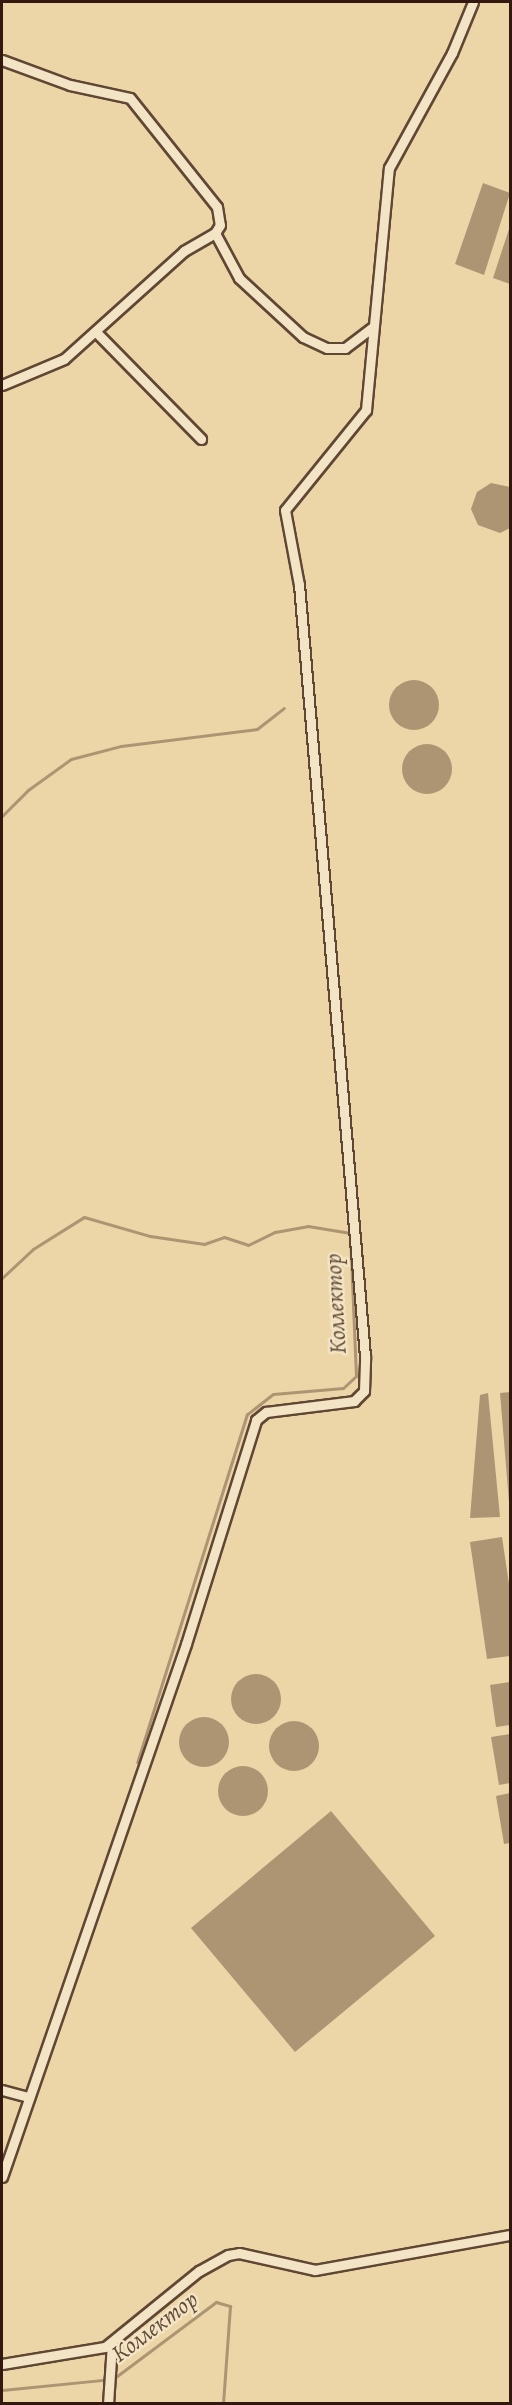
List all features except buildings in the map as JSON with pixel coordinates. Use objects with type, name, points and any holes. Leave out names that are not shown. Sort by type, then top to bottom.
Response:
[{"type":"street","points":[[2,2177],[186,1644],[255,1420],[266,1412],[354,1401],[364,1391],[365,1356],[299,585],[285,510],[362,417],[369,394],[373,327],[389,168],[452,53],[473,2]]},
{"type":"street","points":[[2,60],[70,85],[130,98],[217,207],[220,225],[215,233],[184,251],[64,359],[2,385]]},
{"type":"street","points":[[215,233],[238,278],[303,337],[327,348],[345,348],[373,327]]},
{"type":"street","points":[[96,332],[201,439]]},
{"type":"street","points":[[2,2090],[29,2097]]},
{"type":"street","points":[[2,2364],[97,2350],[112,2343],[199,2271],[228,2255],[239,2253],[315,2270],[510,2235]]},
{"type":"street","points":[[108,2403],[112,2379],[112,2343]]},
{"type":"shaded area","points":[[483,183],[510,193],[484,275],[455,264]]},
{"type":"shaded area","points":[[510,226],[510,284],[493,278]]},
{"type":"shaded area","points":[[491,483],[510,487],[510,528],[500,533],[478,525],[471,509],[477,492]]},
{"type":"shaded area","points":[[409,680],[419,680],[432,687],[439,700],[439,710],[432,723],[419,730],[409,730],[400,726],[393,719],[389,710],[389,700],[393,691],[400,684]]},
{"type":"shaded area","points":[[427,744],[445,751],[452,769],[445,787],[427,794],[409,787],[402,769],[409,751]]},
{"type":"shaded area","points":[[510,1392],[510,1514],[500,1393]]},
{"type":"shaded area","points":[[488,1393],[500,1517],[470,1518],[480,1395]]},
{"type":"shaded area","points":[[502,1537],[510,1591],[510,1656],[487,1659],[470,1542]]},
{"type":"shaded area","points":[[256,1674],[274,1681],[281,1699],[274,1717],[256,1724],[238,1717],[231,1699],[238,1681]]},
{"type":"shaded area","points":[[510,1682],[510,1725],[496,1727],[490,1685]]},
{"type":"shaded area","points":[[204,1717],[222,1724],[229,1742],[222,1760],[204,1767],[186,1760],[179,1742],[186,1724]]},
{"type":"shaded area","points":[[289,1721],[299,1721],[312,1728],[319,1741],[319,1751],[312,1764],[299,1771],[289,1771],[280,1767],[273,1760],[269,1751],[269,1741],[273,1732],[280,1725]]},
{"type":"shaded area","points":[[510,1734],[510,1783],[499,1785],[491,1737]]},
{"type":"shaded area","points":[[238,1766],[248,1766],[261,1773],[268,1786],[268,1796],[261,1809],[248,1816],[238,1816],[229,1812],[222,1805],[218,1796],[218,1786],[222,1777],[229,1770]]},
{"type":"shaded area","points":[[510,1793],[510,1843],[504,1844],[496,1796]]},
{"type":"shaded area","points":[[331,1811],[435,1936],[295,2052],[191,1928]]},
{"type":"waterway","points":[[2,816],[28,790],[71,759],[121,746],[257,729],[284,708]]},
{"type":"waterway","name":"Коллектор","points":[[2,1278],[33,1249],[84,1217],[150,1236],[204,1244],[224,1237],[248,1245],[275,1232],[308,1226],[350,1233],[356,1376],[343,1388],[273,1394],[247,1414],[137,1762]]},
{"type":"waterway","name":"Коллектор","points":[[2,2390],[113,2379],[216,2302],[230,2306],[223,2404]]}]
